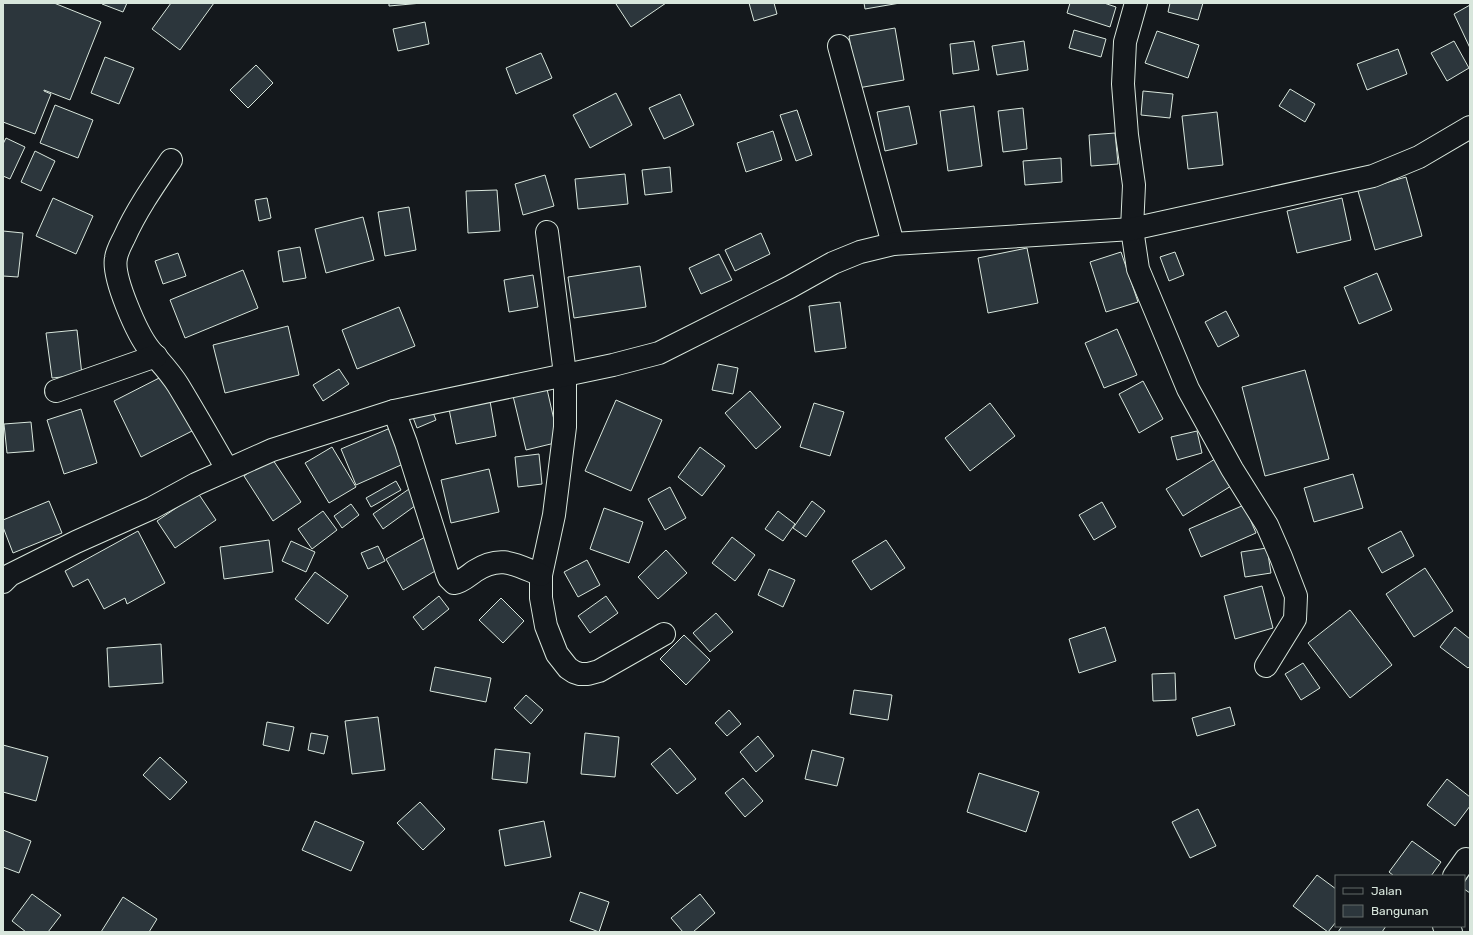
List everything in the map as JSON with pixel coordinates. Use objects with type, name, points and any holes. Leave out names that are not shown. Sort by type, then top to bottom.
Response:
[{"type":"street","points":[[1136,3],[1125,42],[1123,84],[1127,135],[1134,185],[1132,229],[1138,269],[1188,390],[1232,469],[1267,525],[1296,596],[1295,619],[1266,666]]},
{"type":"street","points":[[839,46],[893,244]]},
{"type":"street","points":[[3,582],[10,575],[76,542],[152,508],[227,469],[272,450],[394,411],[565,374],[614,365],[659,353],[790,287],[833,263],[860,252],[893,244],[1132,229],[1373,176],[1418,157],[1470,126]]},
{"type":"street","points":[[171,160],[129,227],[116,257],[115,267],[118,282],[140,335],[150,350],[166,366],[178,384],[227,469]]},
{"type":"street","points":[[547,232],[565,374],[565,427],[554,515],[541,575],[541,598],[546,626],[557,654],[568,668],[574,672],[588,674],[599,671],[664,634]]},
{"type":"street","points":[[56,391],[156,356]]},
{"type":"street","points":[[394,411],[406,443],[446,573],[452,582],[454,583],[460,581],[481,567],[495,562],[506,561],[541,575]]},
{"type":"building","points":[[3,3],[54,3],[101,22],[70,100],[44,90],[51,94],[35,134],[3,122]]},
{"type":"building","points":[[102,3],[127,3],[123,12]]},
{"type":"building","points":[[171,3],[214,3],[180,50],[152,29]]},
{"type":"building","points":[[389,3],[422,3],[389,6]]},
{"type":"building","points":[[666,3],[631,27],[616,4]]},
{"type":"building","points":[[749,3],[774,3],[777,14],[754,21]]},
{"type":"building","points":[[864,3],[900,3],[865,9]]},
{"type":"building","points":[[1070,3],[1104,3],[1116,7],[1110,27],[1067,13]]},
{"type":"building","points":[[1170,3],[1203,3],[1198,20],[1168,12]]},
{"type":"building","points":[[1470,5],[1470,48],[1454,14]]},
{"type":"building","points":[[425,22],[429,44],[398,51],[393,29]]},
{"type":"building","points":[[895,28],[904,80],[858,88],[849,36]]},
{"type":"building","points":[[1074,30],[1106,39],[1101,57],[1069,48]]},
{"type":"building","points":[[1157,31],[1199,45],[1188,78],[1145,63]]},
{"type":"building","points":[[974,41],[979,70],[953,74],[950,44]]},
{"type":"building","points":[[1024,41],[1028,70],[997,75],[992,46]]},
{"type":"building","points":[[1454,41],[1469,68],[1447,81],[1431,53]]},
{"type":"building","points":[[1398,49],[1407,74],[1367,90],[1357,64]]},
{"type":"building","points":[[541,53],[552,78],[516,94],[506,68]]},
{"type":"building","points":[[105,57],[134,68],[119,104],[91,93]]},
{"type":"building","points":[[256,65],[273,83],[248,108],[230,90]]},
{"type":"building","points":[[1290,89],[1315,104],[1305,122],[1279,106]]},
{"type":"building","points":[[1143,91],[1173,94],[1170,118],[1141,115]]},
{"type":"building","points":[[616,93],[632,125],[590,148],[573,115]]},
{"type":"building","points":[[680,94],[694,125],[664,139],[649,108]]},
{"type":"building","points":[[55,105],[93,120],[78,158],[40,143]]},
{"type":"building","points":[[909,106],[917,144],[885,151],[877,112]]},
{"type":"building","points":[[974,106],[982,166],[948,171],[940,111]]},
{"type":"building","points":[[1023,108],[1027,149],[1003,152],[998,111]]},
{"type":"building","points":[[797,110],[812,155],[796,161],[780,115]]},
{"type":"building","points":[[1217,112],[1223,165],[1188,169],[1182,116]]},
{"type":"building","points":[[773,131],[782,160],[746,172],[737,143]]},
{"type":"building","points":[[1115,133],[1118,164],[1091,166],[1089,135]]},
{"type":"building","points":[[6,138],[25,147],[10,179],[3,176],[3,144]]},
{"type":"building","points":[[35,151],[55,161],[41,191],[21,182]]},
{"type":"building","points":[[1061,158],[1062,182],[1025,185],[1023,161]]},
{"type":"building","points":[[670,167],[672,192],[645,195],[642,170]]},
{"type":"building","points":[[625,174],[628,204],[578,209],[575,179]]},
{"type":"building","points":[[545,175],[554,206],[523,215],[515,184]]},
{"type":"building","points":[[1406,177],[1422,236],[1375,250],[1358,191]]},
{"type":"building","points":[[497,190],[500,231],[468,233],[466,191]]},
{"type":"building","points":[[53,198],[93,216],[76,254],[36,236]]},
{"type":"building","points":[[267,198],[271,218],[259,221],[255,200]]},
{"type":"building","points":[[1342,198],[1351,240],[1297,253],[1287,211]]},
{"type":"building","points":[[409,207],[416,250],[385,256],[378,212]]},
{"type":"building","points":[[363,217],[374,260],[326,273],[315,229]]},
{"type":"building","points":[[3,231],[23,233],[18,277],[3,276]]},
{"type":"building","points":[[761,233],[770,254],[735,271],[725,250]]},
{"type":"building","points":[[300,247],[306,278],[283,282],[278,251]]},
{"type":"building","points":[[1027,248],[1038,303],[988,313],[978,258]]},
{"type":"building","points":[[1121,252],[1138,302],[1106,312],[1090,262]]},
{"type":"building","points":[[1175,252],[1184,275],[1169,281],[1160,257]]},
{"type":"building","points":[[178,253],[186,276],[163,284],[155,261]]},
{"type":"building","points":[[719,254],[732,280],[701,294],[689,268]]},
{"type":"building","points":[[640,266],[646,307],[574,318],[568,277]]},
{"type":"building","points":[[243,270],[258,308],[185,338],[170,300]]},
{"type":"building","points":[[1377,273],[1392,310],[1359,324],[1344,287]]},
{"type":"building","points":[[533,275],[538,307],[509,312],[504,280]]},
{"type":"building","points":[[840,302],[846,348],[815,352],[809,306]]},
{"type":"building","points":[[399,307],[415,346],[357,369],[342,330]]},
{"type":"building","points":[[1226,311],[1239,336],[1218,347],[1205,322]]},
{"type":"building","points":[[288,326],[299,375],[225,393],[213,345]]},
{"type":"building","points":[[1117,329],[1137,375],[1104,388],[1085,343]]},
{"type":"building","points":[[77,330],[82,375],[52,378],[46,333]]},
{"type":"building","points":[[718,364],[738,368],[733,394],[712,390]]},
{"type":"building","points":[[339,369],[349,384],[323,401],[313,385]]},
{"type":"building","points":[[1305,370],[1329,459],[1265,476],[1242,387]]},
{"type":"building","points":[[169,373],[196,429],[141,457],[114,401]]},
{"type":"building","points":[[1143,381],[1163,419],[1139,433],[1119,394]]},
{"type":"building","points":[[547,389],[559,442],[526,450],[513,396]]},
{"type":"building","points":[[750,391],[781,427],[756,449],[725,413]]},
{"type":"building","points":[[616,400],[662,420],[631,491],[585,471]]},
{"type":"building","points":[[490,401],[496,436],[456,444],[449,409]]},
{"type":"building","points":[[814,403],[844,412],[830,456],[800,447]]},
{"type":"building","points":[[990,403],[1015,436],[970,471],[945,438]]},
{"type":"building","points":[[430,405],[436,420],[417,428],[411,412]]},
{"type":"building","points":[[81,409],[97,463],[64,474],[47,420]]},
{"type":"building","points":[[31,422],[34,451],[7,453],[4,424]]},
{"type":"building","points":[[395,426],[410,461],[356,485],[341,449]]},
{"type":"building","points":[[1197,431],[1202,453],[1177,460],[1171,437]]},
{"type":"building","points":[[332,447],[356,487],[329,503],[305,463]]},
{"type":"building","points":[[700,447],[725,466],[702,496],[678,477]]},
{"type":"building","points":[[539,454],[542,484],[518,487],[515,457]]},
{"type":"building","points":[[271,457],[301,502],[273,521],[244,476]]},
{"type":"building","points":[[1215,459],[1231,486],[1183,516],[1166,489]]},
{"type":"building","points":[[489,469],[499,512],[451,523],[441,480]]},
{"type":"building","points":[[1353,474],[1363,508],[1314,522],[1304,488]]},
{"type":"building","points":[[396,481],[401,490],[371,507],[366,498]]},
{"type":"building","points":[[670,487],[686,518],[665,530],[648,499]]},
{"type":"building","points":[[409,489],[419,503],[383,529],[373,514]]},
{"type":"building","points":[[198,493],[216,520],[175,548],[157,521]]},
{"type":"building","points":[[49,501],[62,533],[13,553],[3,527],[3,520]]},
{"type":"building","points":[[812,501],[825,511],[806,537],[793,528]]},
{"type":"building","points":[[1102,502],[1116,527],[1094,540],[1079,515]]},
{"type":"building","points":[[351,504],[359,515],[342,528],[334,516]]},
{"type":"building","points":[[1244,505],[1256,533],[1201,557],[1189,529]]},
{"type":"building","points":[[604,508],[643,522],[629,563],[590,549]]},
{"type":"building","points":[[323,511],[337,530],[312,549],[298,529]]},
{"type":"building","points":[[778,511],[795,524],[783,541],[765,529]]},
{"type":"building","points":[[138,531],[165,583],[127,604],[125,598],[104,609],[88,579],[73,587],[65,571]]},
{"type":"building","points":[[1401,531],[1414,556],[1382,573],[1368,548]]},
{"type":"building","points":[[425,537],[442,567],[403,590],[386,559]]},
{"type":"building","points":[[732,537],[755,555],[735,581],[712,563]]},
{"type":"building","points":[[269,540],[273,572],[224,579],[220,547]]},
{"type":"building","points":[[886,540],[905,568],[871,590],[852,561]]},
{"type":"building","points":[[291,541],[315,552],[306,572],[282,561]]},
{"type":"building","points":[[378,546],[385,561],[368,569],[361,553]]},
{"type":"building","points":[[1267,548],[1271,573],[1245,577],[1241,552]]},
{"type":"building","points":[[666,550],[687,573],[658,599],[638,577]]},
{"type":"building","points":[[587,560],[600,585],[578,597],[564,572]]},
{"type":"building","points":[[1425,568],[1453,611],[1414,637],[1386,594]]},
{"type":"building","points":[[769,569],[795,580],[783,607],[758,595]]},
{"type":"building","points":[[315,572],[348,596],[328,624],[295,599]]},
{"type":"building","points":[[1262,586],[1273,628],[1235,639],[1224,596]]},
{"type":"building","points":[[439,596],[449,609],[423,630],[413,617]]},
{"type":"building","points":[[606,596],[618,613],[590,633],[578,616]]},
{"type":"building","points":[[501,598],[524,621],[503,643],[479,620]]},
{"type":"building","points":[[1350,610],[1392,665],[1350,698],[1308,643]]},
{"type":"building","points":[[716,613],[733,632],[710,652],[693,633]]},
{"type":"building","points":[[1105,627],[1116,661],[1079,673],[1069,639]]},
{"type":"building","points":[[1455,627],[1470,639],[1470,666],[1468,668],[1440,647]]},
{"type":"building","points":[[684,635],[710,660],[686,685],[660,659]]},
{"type":"building","points":[[161,644],[163,683],[109,687],[107,648]]},
{"type":"building","points":[[1303,663],[1320,688],[1301,700],[1285,674]]},
{"type":"building","points":[[435,667],[491,678],[486,702],[430,691]]},
{"type":"building","points":[[1175,673],[1176,700],[1153,701],[1152,674]]},
{"type":"building","points":[[854,690],[892,695],[888,720],[850,714]]},
{"type":"building","points":[[526,695],[543,710],[531,724],[514,708]]},
{"type":"building","points":[[1230,707],[1235,725],[1197,736],[1192,718]]},
{"type":"building","points":[[729,710],[741,724],[727,736],[715,723]]},
{"type":"building","points":[[378,717],[385,770],[352,774],[345,721]]},
{"type":"building","points":[[267,722],[294,727],[289,751],[263,745]]},
{"type":"building","points":[[311,733],[328,736],[324,754],[308,750]]},
{"type":"building","points":[[585,733],[619,737],[615,777],[581,774]]},
{"type":"building","points":[[758,736],[774,756],[756,772],[740,752]]},
{"type":"building","points":[[3,745],[48,757],[36,801],[3,792]]},
{"type":"building","points":[[670,748],[696,779],[677,794],[651,764]]},
{"type":"building","points":[[495,749],[530,753],[527,783],[492,779]]},
{"type":"building","points":[[812,750],[844,758],[837,786],[805,779]]},
{"type":"building","points":[[160,757],[187,782],[170,800],[143,775]]},
{"type":"building","points":[[979,773],[1039,792],[1026,832],[967,812]]},
{"type":"building","points":[[743,778],[763,801],[745,817],[725,793]]},
{"type":"building","points":[[1447,779],[1470,797],[1470,806],[1455,826],[1427,805]]},
{"type":"building","points":[[420,802],[445,829],[423,850],[397,823]]},
{"type":"building","points":[[1198,809],[1216,846],[1190,858],[1172,822]]},
{"type":"building","points":[[315,821],[364,842],[351,871],[302,850]]},
{"type":"building","points":[[544,821],[551,857],[505,866],[499,830]]},
{"type":"building","points":[[3,830],[31,841],[19,873],[3,867]]},
{"type":"building","points":[[1412,841],[1441,862],[1432,875],[1393,875],[1389,872]]},
{"type":"building","points":[[1470,873],[1470,893],[1465,890],[1465,881]]},
{"type":"building","points":[[1317,875],[1335,888],[1335,923],[1328,932],[1293,906]]},
{"type":"building","points":[[580,892],[609,902],[599,932],[570,921]]},
{"type":"building","points":[[32,894],[61,915],[48,932],[26,932],[12,921]]},
{"type":"building","points":[[700,894],[715,913],[693,932],[683,932],[671,918]]},
{"type":"building","points":[[123,897],[157,919],[149,932],[101,932]]},
{"type":"building","points":[[1341,927],[1385,927],[1382,932],[1338,932]]}]
